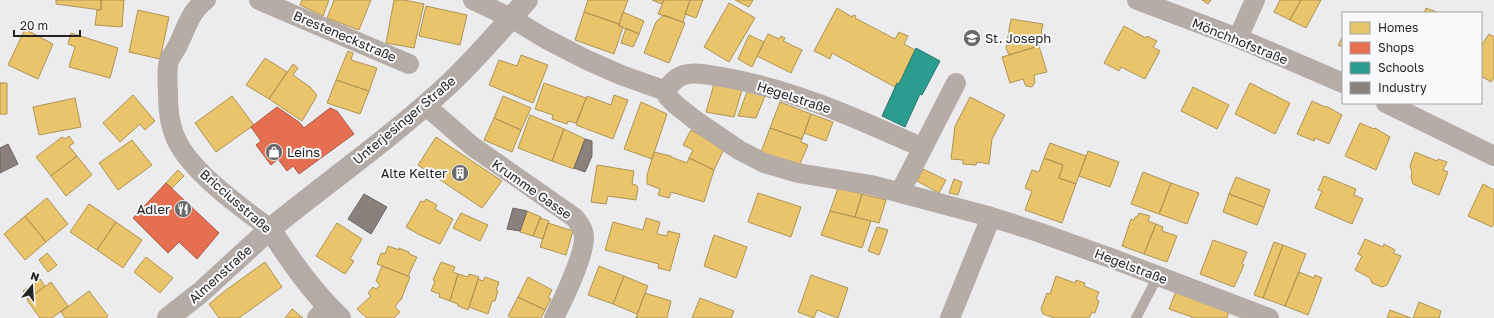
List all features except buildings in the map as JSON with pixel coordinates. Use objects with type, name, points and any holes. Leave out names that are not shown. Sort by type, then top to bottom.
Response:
[{"type":"main road","name":"Unterjesinger Straße","points":[[270,229],[425,105],[467,66],[526,0]]},
{"type":"main road","name":"Bricciusstraße","points":[[270,229],[328,314]]},
{"type":"street","name":"Bresteneckstraße","points":[[259,0],[409,64]]},
{"type":"street","points":[[473,0],[511,18],[546,39],[587,60],[621,75],[666,91]]},
{"type":"street","name":"Mönchhofstraße","points":[[1137,0],[1238,38],[1342,83]]},
{"type":"street","points":[[1238,38],[1256,0]]},
{"type":"street","name":"Bricciusstraße","points":[[199,2],[186,24],[169,62],[169,117],[174,135],[184,152],[209,180],[270,229]]},
{"type":"street","name":"Hegelstraße","points":[[923,148],[842,112],[786,93],[750,83],[705,75],[690,74],[676,78],[666,91],[668,97],[676,106],[695,120],[739,150],[764,163],[798,173],[848,180],[900,192],[991,217],[1038,232],[1269,318]]},
{"type":"street","points":[[900,192],[956,83]]},
{"type":"street","points":[[1388,104],[1494,156]]},
{"type":"street","name":"Krumme Gasse","points":[[425,105],[472,146],[575,218],[582,227],[584,238],[582,251],[568,288],[554,318]]},
{"type":"street","points":[[950,318],[991,217]]},
{"type":"street","name":"Almenstraße","points":[[168,318],[200,293],[270,229]]},
{"type":"lane","points":[[1136,318],[1158,276]]},
{"type":"place","name":"St. Joseph","points":[[972,38]]},
{"type":"place","name":"Leins","points":[[274,152]]},
{"type":"place","name":"Alte Kelter","points":[[460,173]]},
{"type":"place","name":"Adler","points":[[183,209]]}]
